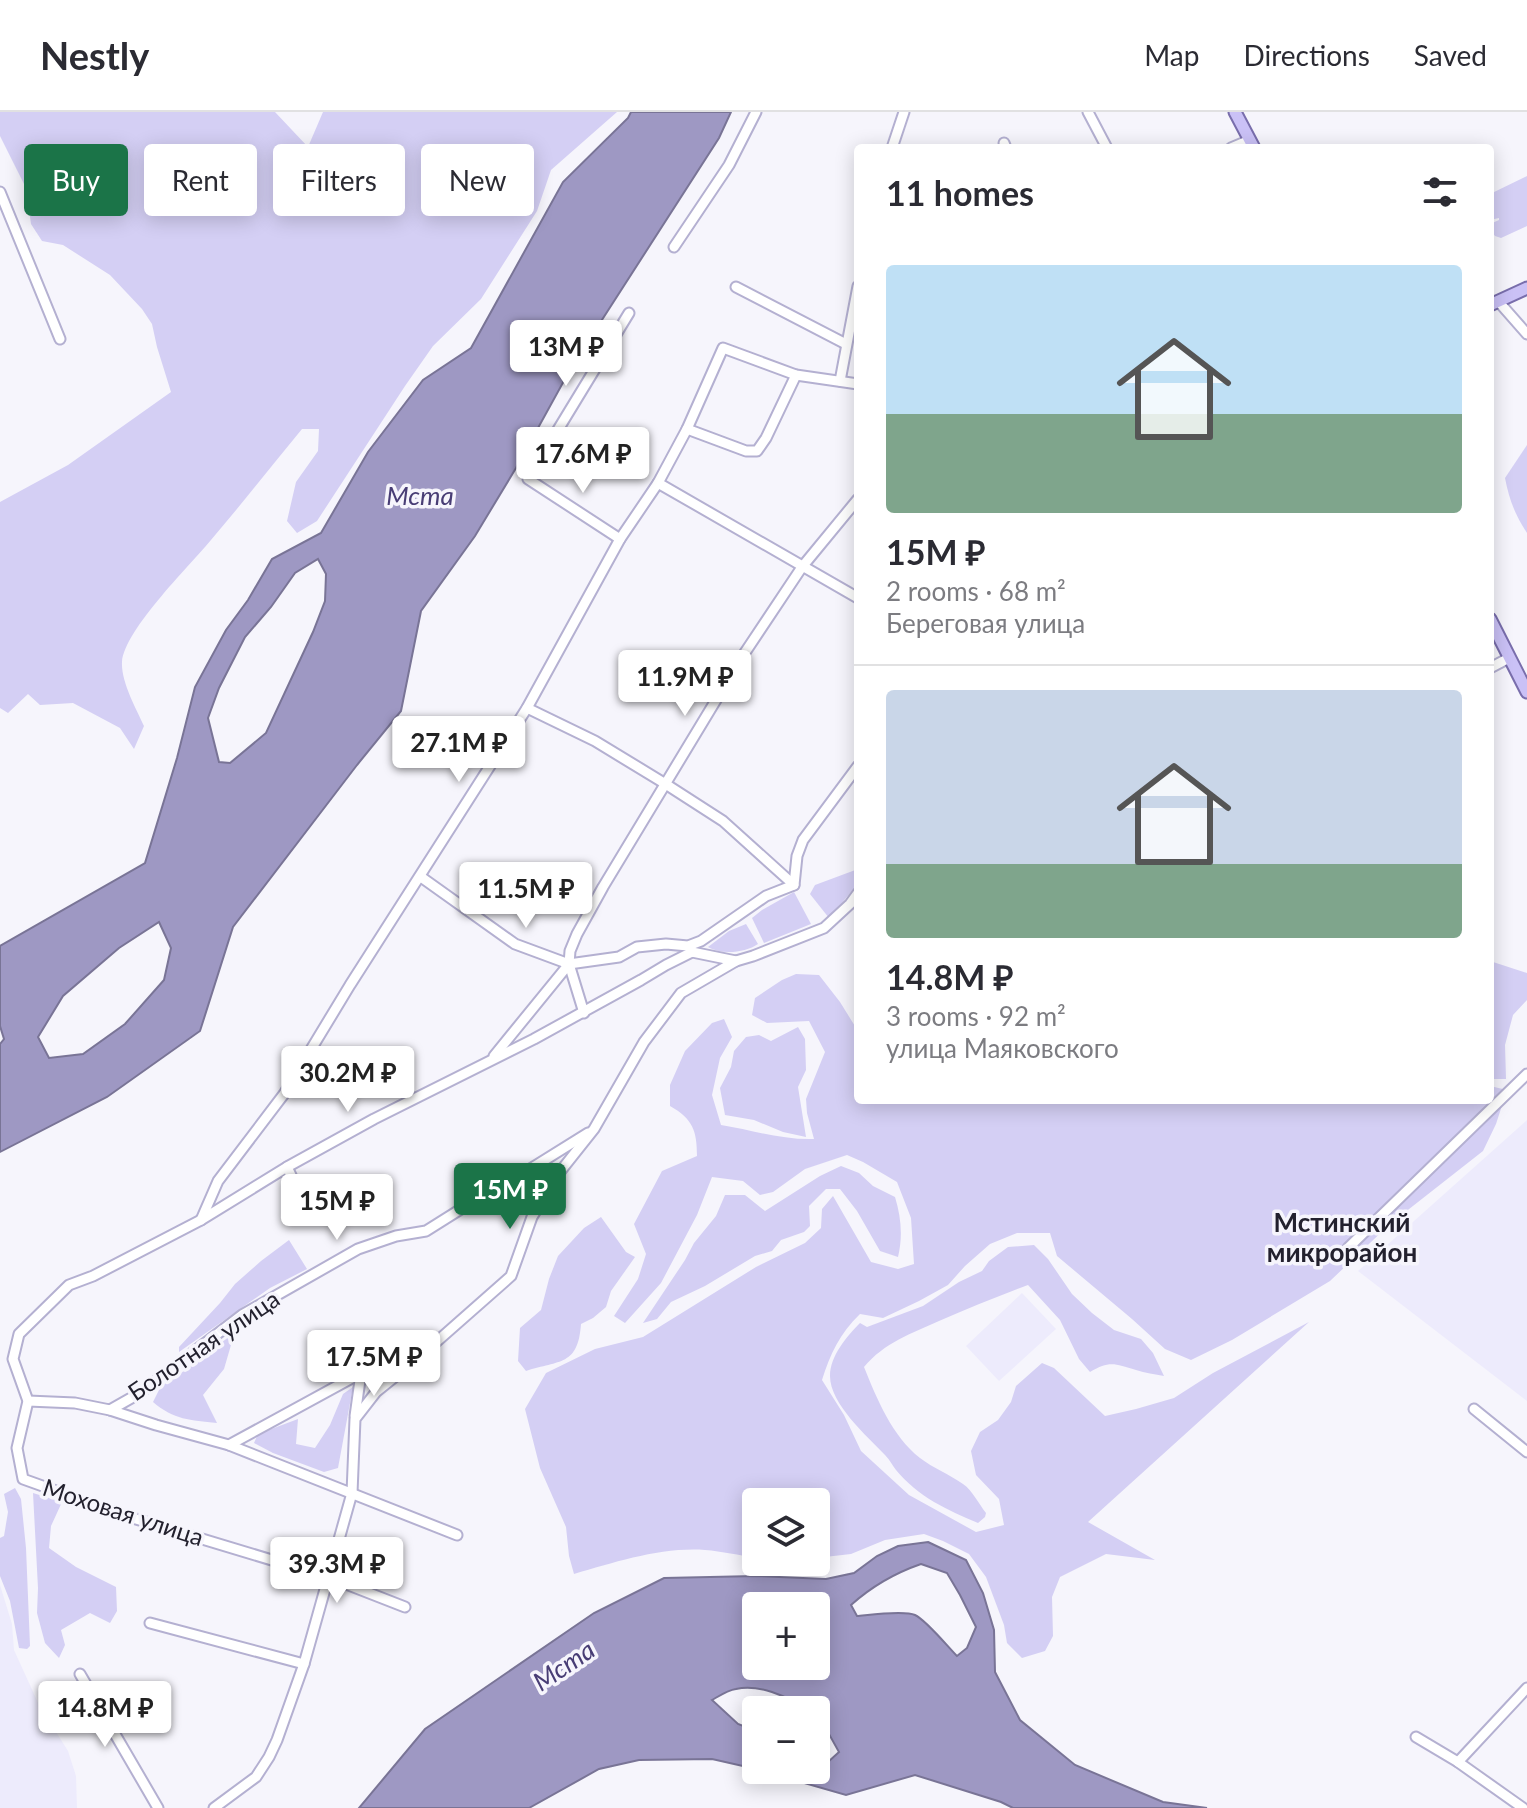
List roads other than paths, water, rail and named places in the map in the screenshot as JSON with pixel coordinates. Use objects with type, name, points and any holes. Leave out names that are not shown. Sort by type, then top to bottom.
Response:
[{"type":"main road","points":[[1235,112],[1252,144]]},
{"type":"main road","points":[[1494,303],[1527,288]]},
{"type":"main road","points":[[1494,627],[1527,692]]},
{"type":"street","points":[[674,247],[729,165],[756,112]]},
{"type":"street","points":[[893,144],[904,112]]},
{"type":"street","points":[[1088,112],[1105,144]]},
{"type":"street","points":[[0,192],[60,339]]},
{"type":"street","points":[[736,287],[846,344]]},
{"type":"street","points":[[1494,303],[1527,334]]},
{"type":"street","points":[[840,381],[854,305]]},
{"type":"street","points":[[620,539],[528,479],[629,313]]},
{"type":"street","points":[[201,1220],[218,1181],[284,1094],[527,708],[620,539],[658,483],[687,429],[723,348],[796,375],[854,383]]},
{"type":"street","points":[[687,429],[746,451],[757,451],[796,375]]},
{"type":"street","points":[[658,483],[854,596]]},
{"type":"street","points":[[584,1013],[569,964],[577,934],[664,783],[742,657],[802,567],[854,504]]},
{"type":"street","points":[[1494,666],[1509,658]]},
{"type":"street","points":[[527,708],[595,741],[723,821],[794,885]]},
{"type":"street","points":[[794,885],[797,856],[803,840],[854,771]]},
{"type":"street","points":[[421,877],[515,944],[569,964],[619,957],[637,947],[666,944],[688,946],[701,941],[766,896],[794,885]]},
{"type":"street","points":[[355,1419],[376,1392],[511,1276],[532,1217],[559,1173],[594,1129],[644,1042],[681,993],[736,961],[824,928],[854,898]]},
{"type":"street","points":[[457,1535],[229,1445],[110,1410],[75,1403],[28,1401],[13,1359],[19,1334],[69,1285],[93,1276],[201,1220],[287,1167],[374,1119],[584,1013],[666,965],[692,952],[736,961]]},
{"type":"street","points":[[490,1061],[569,964]]},
{"type":"street","points":[[1348,1248],[1527,1074]]},
{"type":"street","name":"Болотная улица","points":[[110,1410],[140,1393],[242,1315],[358,1249],[396,1236],[426,1231],[594,1129]]},
{"type":"street","points":[[287,1167],[298,1190]]},
{"type":"street","points":[[229,1445],[361,1373],[409,1366]]},
{"type":"street","points":[[214,1808],[248,1784],[263,1768],[277,1740],[304,1664],[352,1493],[355,1419],[361,1373]]},
{"type":"street","name":"Моховая улица","points":[[28,1401],[17,1448],[23,1479],[126,1516],[328,1577],[405,1607]]},
{"type":"street","points":[[1474,1409],[1527,1452]]},
{"type":"street","points":[[150,1623],[304,1664]]},
{"type":"street","points":[[80,1674],[158,1808]]},
{"type":"street","points":[[1458,1762],[1527,1688]]},
{"type":"street","points":[[1416,1737],[1523,1808]]},
{"type":"water","name":"Мста","points":[[631,112],[731,112],[719,138],[571,368],[475,536],[421,611],[401,711],[233,927],[200,1031],[107,1097],[0,1152],[0,1044],[4,1039],[0,1026],[0,946],[145,863],[195,687],[226,630],[272,559],[321,533],[368,452],[423,380],[471,348],[563,182]],"holes":[[[318,559],[326,574],[325,601],[266,733],[230,763],[219,762],[208,718],[219,688],[245,637],[295,573]],[[159,922],[171,948],[164,980],[125,1024],[83,1054],[49,1058],[38,1037],[63,996],[119,948]]]},
{"type":"water","name":"Мста","points":[[928,1542],[966,1560],[983,1593],[994,1630],[995,1672],[1020,1720],[1075,1765],[1163,1802],[1207,1808],[1013,1808],[915,1775],[846,1795],[808,1784],[830,1784],[830,1760],[839,1752],[830,1736],[830,1696],[781,1696],[744,1688],[712,1700],[742,1726],[742,1766],[712,1759],[639,1760],[599,1769],[529,1808],[359,1808],[425,1729],[594,1613],[664,1578],[756,1576],[826,1579],[854,1573],[877,1556],[898,1546]],"holes":[[[921,1564],[947,1573],[976,1627],[967,1648],[957,1656],[915,1615],[857,1616],[851,1605],[884,1581]]]},
{"type":"district","name":"Мстинский микрорайон","points":[[1342,1238]]}]
